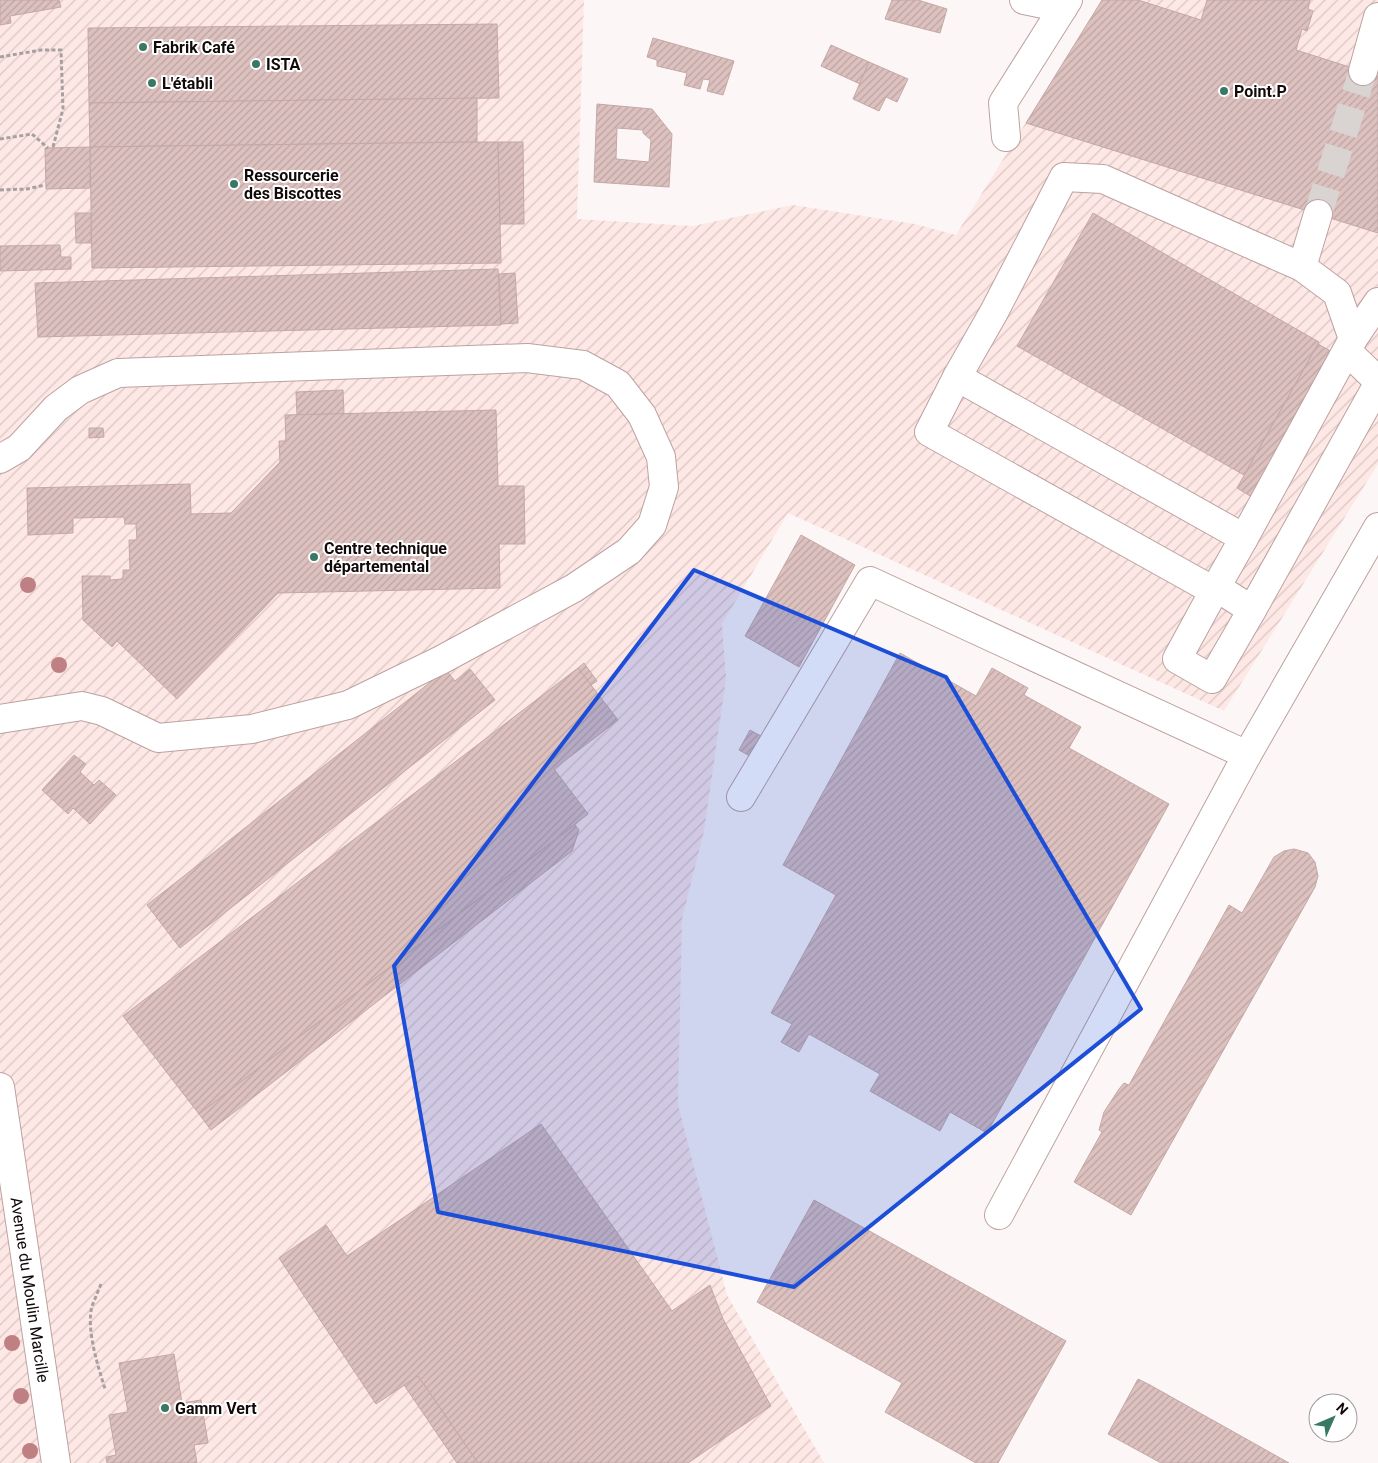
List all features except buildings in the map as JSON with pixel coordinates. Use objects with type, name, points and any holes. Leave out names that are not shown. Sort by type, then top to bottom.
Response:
[{"type":"main road","points":[[1006,136],[1003,103],[1065,4],[1024,0]]},
{"type":"main road","points":[[1363,71],[1378,17]]},
{"type":"main road","points":[[1252,610],[1215,589],[929,432],[1064,177],[1103,179],[1302,267],[1337,293],[1350,345],[1378,383],[1252,610],[1212,680],[1177,659],[1215,589],[1350,345],[1378,302]]},
{"type":"main road","points":[[1302,267],[1318,214]]},
{"type":"main road","points":[[0,459],[19,448],[56,408],[80,390],[118,373],[527,358],[582,365],[618,384],[642,415],[658,448],[661,457],[664,486],[652,525],[629,551],[574,588],[441,660],[348,704],[252,728],[158,738],[102,711],[82,706],[0,719]]},
{"type":"main road","points":[[957,377],[1244,538]]},
{"type":"main road","points":[[999,1215],[1246,755],[1378,527]]},
{"type":"main road","points":[[741,797],[870,581],[1246,755]]},
{"type":"main road","name":"Avenue du Moulin Marcille","points":[[0,1087],[56,1463]]},
{"type":"path","points":[[0,58],[41,50],[61,50],[63,109],[53,147]]},
{"type":"path","points":[[0,140],[32,134],[48,148]]},
{"type":"path","points":[[0,190],[45,185]]},
{"type":"path","points":[[101,1284],[92,1308],[91,1325],[98,1368],[105,1389]]},
{"type":"highlighted area","points":[[694,570],[946,677],[1141,1009],[794,1287],[438,1212],[394,966]]},
{"type":"shaded area","points":[[0,0],[584,0],[577,219],[693,226],[793,205],[915,224],[956,235],[1102,0],[1378,0],[1378,464],[1224,711],[788,513],[722,624],[726,679],[704,831],[682,919],[678,1105],[727,1295],[824,1463],[0,1463]]},
{"type":"tunnel","points":[[1318,214],[1363,71]]},
{"type":"place","name":"Fabrik Café","points":[[143,47]]},
{"type":"place","name":"ISTA","points":[[256,64]]},
{"type":"place","name":"L'établi","points":[[152,83]]},
{"type":"place","name":"Point.P","points":[[1224,91]]},
{"type":"place","name":"Ressourcerie des Biscottes","points":[[234,184]]},
{"type":"place","name":"Centre technique départemental","points":[[314,557]]},
{"type":"place","name":"Gamm Vert","points":[[165,1408]]}]
